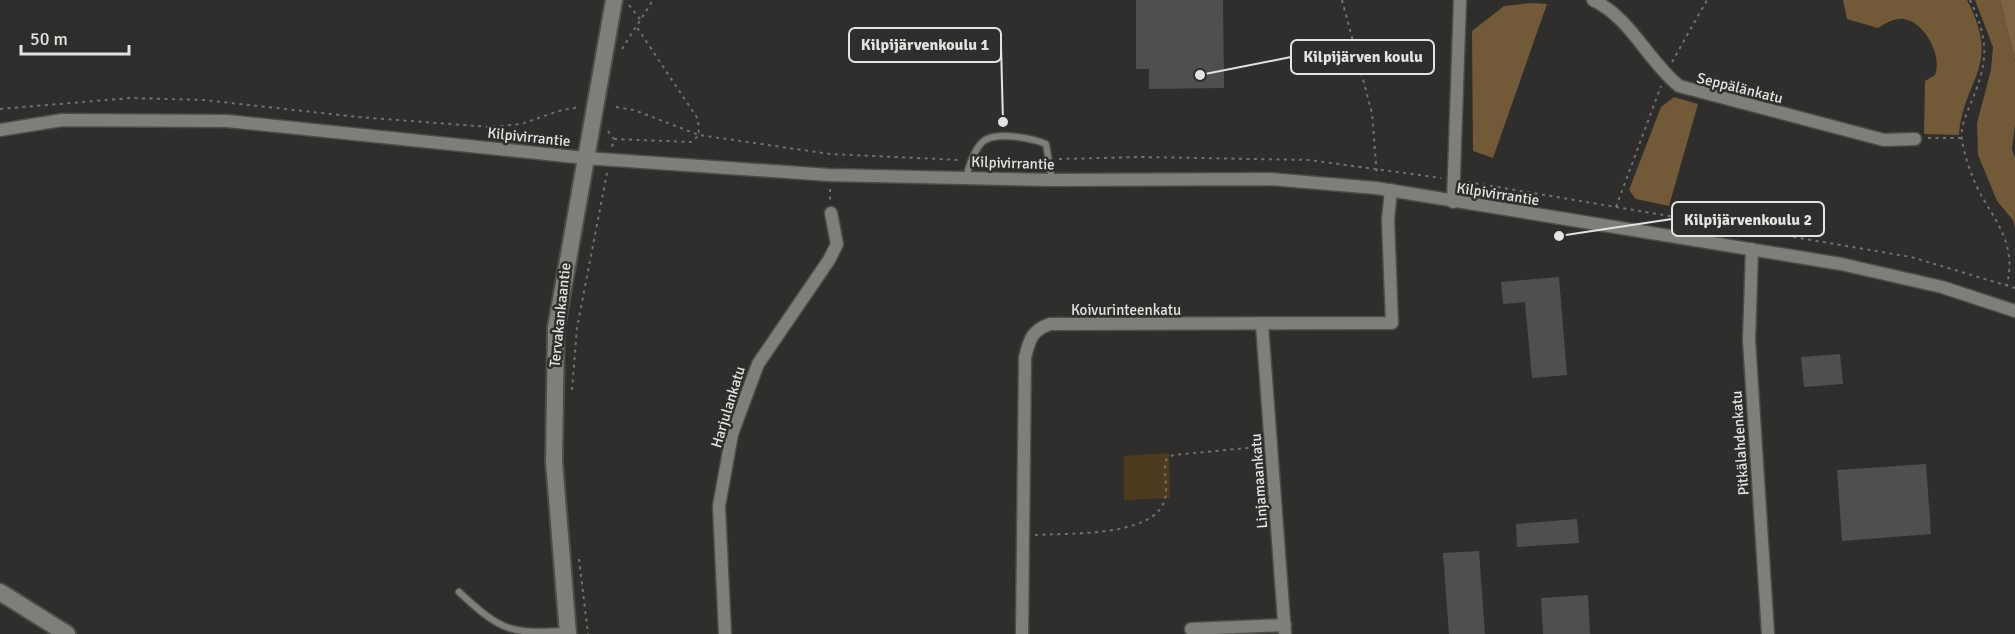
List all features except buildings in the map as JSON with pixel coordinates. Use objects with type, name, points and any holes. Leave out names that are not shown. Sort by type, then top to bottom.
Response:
[{"type":"street","name":"Tervakankaantie","points":[[568,632],[554,461],[553,388],[556,328],[614,0]]},
{"type":"street","points":[[1453,202],[1460,0]]},
{"type":"street","name":"Seppälänkatu","points":[[1593,0],[1608,7],[1625,23],[1666,75],[1679,86],[1693,92],[1884,140],[1915,139]]},
{"type":"street","name":"Kilpivirrantie","points":[[0,130],[62,120],[227,121],[585,158],[829,175],[1052,180],[1270,179],[1376,188],[1840,264],[1932,284],[1976,296],[2015,311]]},
{"type":"street","name":"Koivurinteenkatu","points":[[1022,634],[1025,357],[1029,339],[1038,328],[1050,324],[1392,323],[1388,220],[1391,190]]},
{"type":"street","name":"Harjulankatu","points":[[724,634],[719,506],[732,434],[758,364],[829,260],[837,244],[831,213]]},
{"type":"street","name":"Pitkälahdenkatu","points":[[1752,249],[1749,349],[1768,634]]},
{"type":"street","name":"Linjamaankatu","points":[[1262,325],[1285,629]]},
{"type":"street","points":[[0,592],[67,634]]},
{"type":"street","points":[[1191,629],[1285,629]]},
{"type":"lane","points":[[966,177],[971,161],[985,140],[996,137],[1033,139],[1046,144],[1052,180]]},
{"type":"lane","points":[[459,592],[487,618],[503,628],[534,633],[568,632]]},
{"type":"path","points":[[629,0],[628,4],[640,20]]},
{"type":"path","points":[[621,50],[653,0]]},
{"type":"path","points":[[1342,0],[1372,113],[1377,168],[1376,188]]},
{"type":"path","points":[[1616,207],[1666,75],[1707,0]]},
{"type":"path","points":[[1970,0],[1985,40],[1985,60],[1982,76],[1964,121],[1961,138],[1983,198],[2002,226],[2009,249],[2010,265],[2007,285]]},
{"type":"path","points":[[636,26],[698,119],[699,135]]},
{"type":"path","points":[[0,109],[130,98],[204,100],[358,117],[490,127],[521,124],[562,110],[580,107]]},
{"type":"path","points":[[616,107],[634,110],[699,135],[830,154],[971,161],[1245,157],[1309,160],[1444,178]]},
{"type":"path","points":[[605,128],[614,139],[691,142],[699,135]]},
{"type":"path","points":[[1915,139],[1961,138]]},
{"type":"path","points":[[571,398],[577,328],[614,139]]},
{"type":"path","points":[[1471,183],[1911,257],[2015,288]]},
{"type":"path","points":[[1023,536],[1135,527],[1153,517],[1164,502],[1164,467],[1166,460],[1173,455],[1271,446]]},
{"type":"path","points":[[578,551],[588,634]]},
{"type":"shaded area","points":[[1843,0],[1967,0],[1977,23],[1981,41],[1981,57],[1962,115],[1959,135],[1924,134],[1925,81],[1935,75],[1937,68],[1934,50],[1919,26],[1901,19],[1878,28],[1847,19]]},
{"type":"shaded area","points":[[1975,0],[2000,0],[2015,61],[2015,124],[2012,149],[2015,159],[2015,228],[2013,220],[1997,201],[1978,155],[1977,123],[1991,70],[1993,47]]},
{"type":"shaded area","points":[[2000,0],[2015,0],[2015,61]]},
{"type":"shaded area","points":[[1547,4],[1493,158],[1473,151],[1472,31],[1504,6]]},
{"type":"shaded area","points":[[1674,97],[1698,104],[1669,206],[1636,199],[1629,190],[1661,107]]},
{"type":"shaded area","points":[[1169,453],[1170,498],[1124,500],[1124,456]]},
{"type":"place","name":"Kilpijärven koulu","points":[[1200,75]]},
{"type":"place","name":"Kilpijärvenkoulu 1","points":[[1003,122]]},
{"type":"place","name":"Kilpijärvenkoulu 2","points":[[1559,236]]}]
